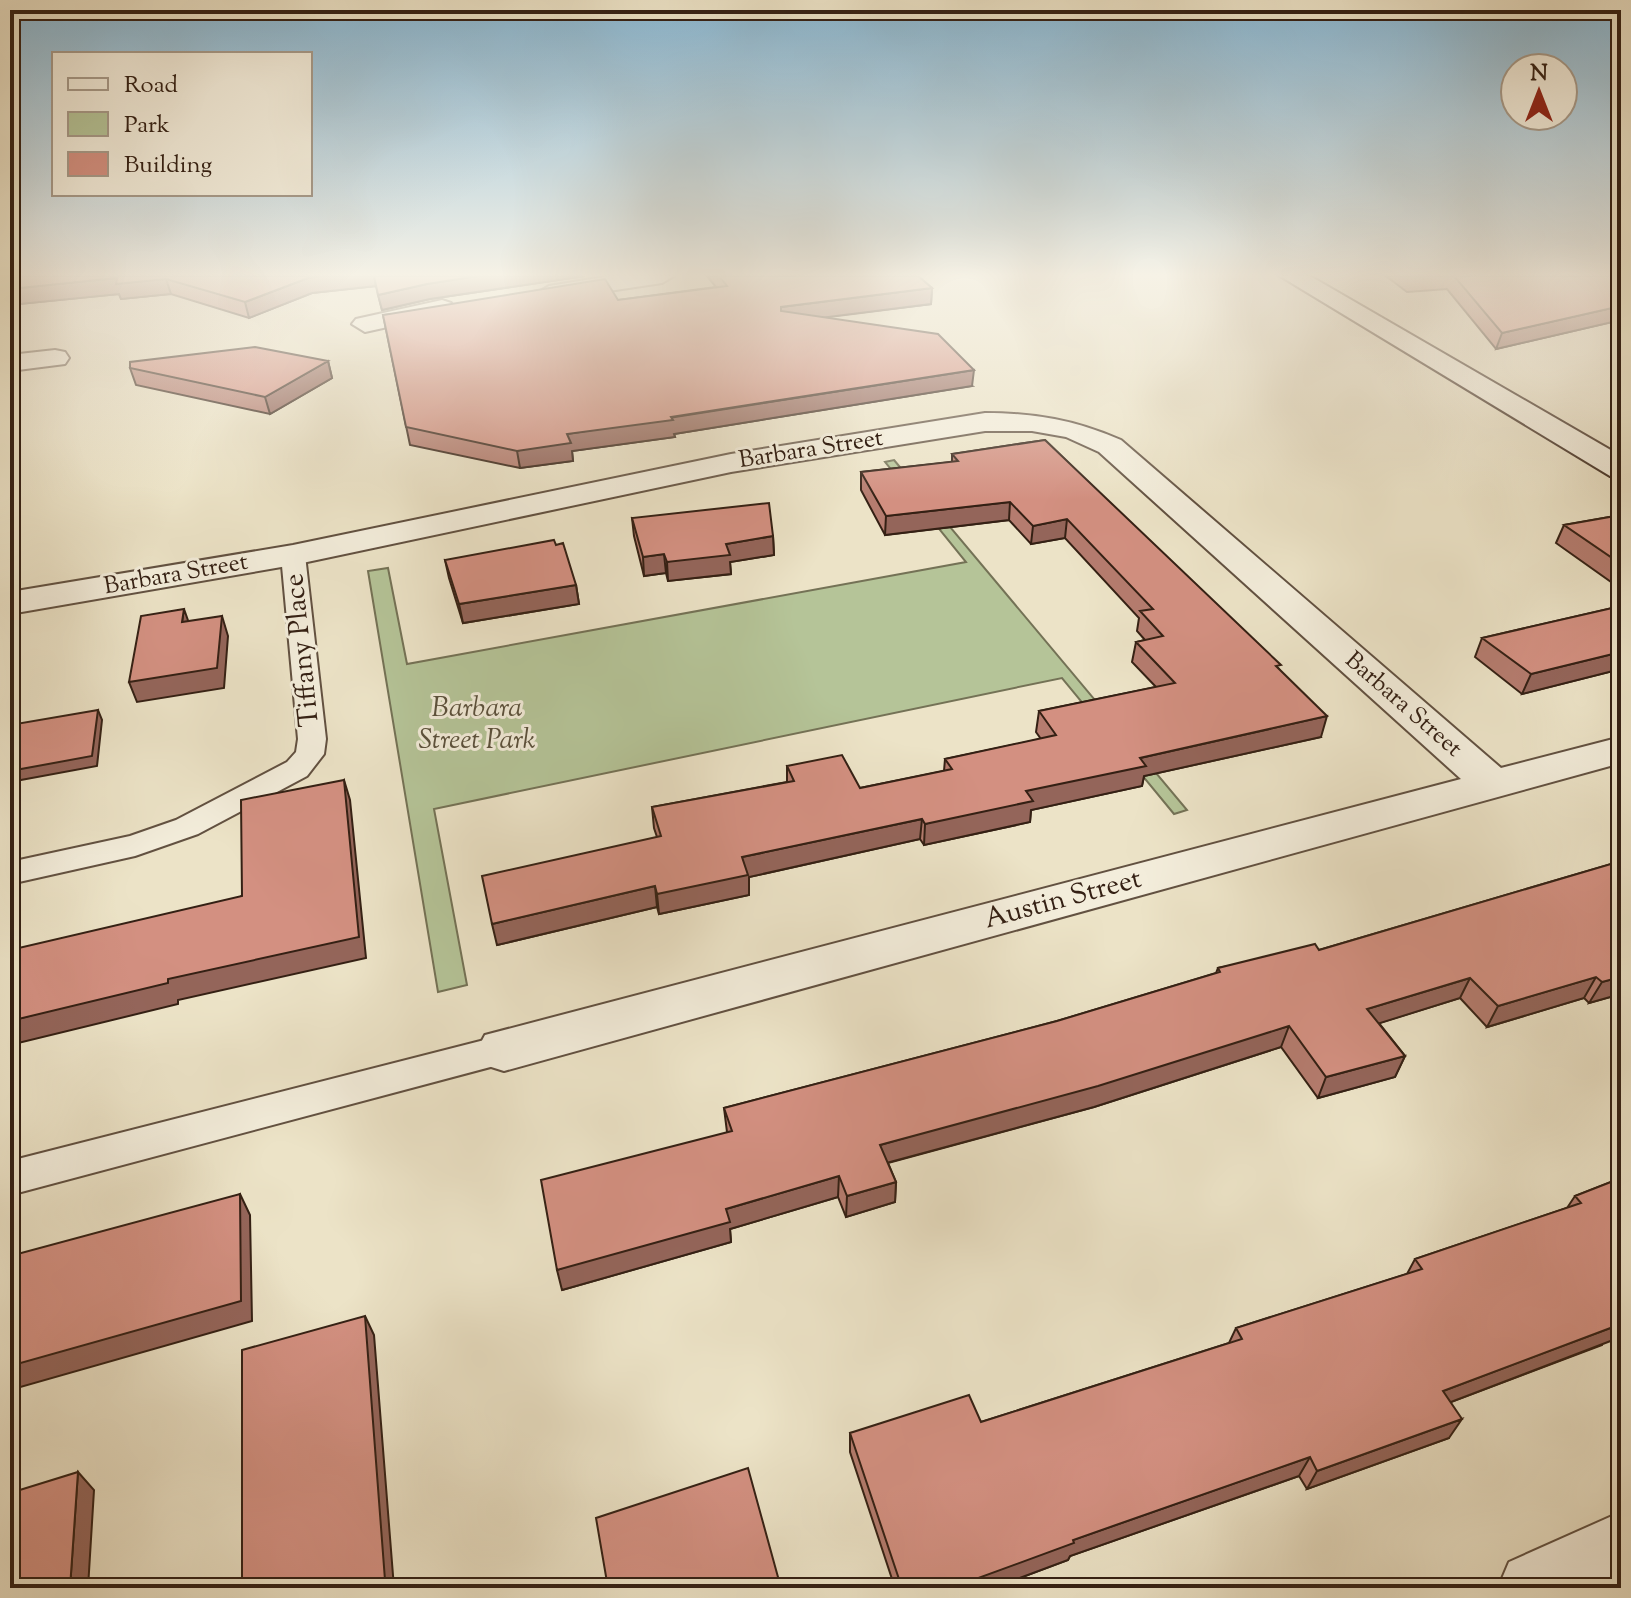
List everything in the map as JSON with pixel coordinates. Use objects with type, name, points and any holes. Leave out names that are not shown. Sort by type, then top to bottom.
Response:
[{"type":"street","points":[[1419,351],[1621,469]]},
{"type":"street","points":[[10,363],[55,358]]},
{"type":"street","name":"Barbara Street","points":[[10,603],[293,555],[731,463],[985,422],[1032,422],[1074,430],[1110,446],[1493,784]]},
{"type":"street","name":"Austin Street","points":[[504,1050],[1621,750]]},
{"type":"street","points":[[1535,1588],[1621,1548]]},
{"type":"lane","name":"Tiffany Place","points":[[10,873],[135,845],[187,827],[297,769],[310,754],[312,739],[293,555]]},
{"type":"lane","points":[[10,1178],[504,1050]]},
{"type":"green space","name":"Barbara Street Park","points":[[894,460],[1187,810],[1174,814],[1062,678],[434,809],[467,985],[438,992],[368,571],[388,568],[407,664],[966,562],[885,462]]},
{"type":"building","points":[[225,351],[274,351],[328,361],[265,397],[130,368],[130,362]]},
{"type":"building","points":[[390,351],[955,351],[974,370],[671,417],[673,420],[567,434],[571,443],[517,451],[406,427]]},
{"type":"building","points":[[1045,440],[1281,665],[1276,666],[1327,716],[1140,758],[1146,766],[1026,791],[1033,801],[925,824],[922,819],[742,857],[748,875],[657,894],[655,886],[492,924],[482,876],[661,836],[652,807],[794,781],[787,766],[842,755],[860,788],[952,769],[945,759],[1056,735],[1039,711],[1175,683],[1136,642],[1163,636],[1140,611],[1153,609],[1067,519],[1033,526],[1010,502],[886,516],[861,472],[958,461],[952,454]]},
{"type":"building","points":[[769,503],[773,536],[726,544],[730,555],[667,562],[664,554],[643,557],[632,518]]},
{"type":"building","points":[[1621,515],[1621,564],[1564,525]]},
{"type":"building","points":[[554,540],[556,545],[563,543],[576,585],[459,604],[445,560]]},
{"type":"building","points":[[1621,606],[1621,652],[1531,674],[1482,638]]},
{"type":"building","points":[[184,609],[182,622],[222,616],[217,668],[129,682],[141,616]]},
{"type":"building","points":[[98,710],[92,756],[10,771],[10,725]]},
{"type":"building","points":[[344,780],[359,937],[168,979],[168,983],[10,1021],[10,950],[242,896],[241,800]]},
{"type":"building","points":[[1621,861],[1621,921],[1618,921],[1621,924],[1621,977],[1602,982],[1596,977],[1498,1006],[1470,978],[1367,1009],[1405,1056],[1326,1077],[1289,1026],[1098,1086],[880,1145],[896,1182],[847,1196],[839,1176],[726,1209],[730,1222],[557,1270],[541,1180],[732,1131],[724,1108],[1057,1021],[1220,972],[1218,968],[1315,944],[1319,950]]},
{"type":"building","points":[[1621,1178],[1621,1324],[1443,1391],[1462,1419],[1317,1471],[1310,1457],[1073,1540],[1074,1543],[951,1588],[902,1588],[850,1433],[969,1395],[981,1422],[1242,1339],[1236,1328],[1422,1269],[1415,1259],[1581,1203],[1575,1196]]},
{"type":"building","points":[[240,1194],[241,1301],[10,1366],[10,1256]]},
{"type":"building","points":[[365,1316],[385,1580],[363,1588],[242,1588],[242,1350]]},
{"type":"building","points":[[748,1468],[781,1588],[608,1588],[596,1518]]},
{"type":"building","points":[[78,1472],[70,1588],[10,1588],[10,1493]]}]
